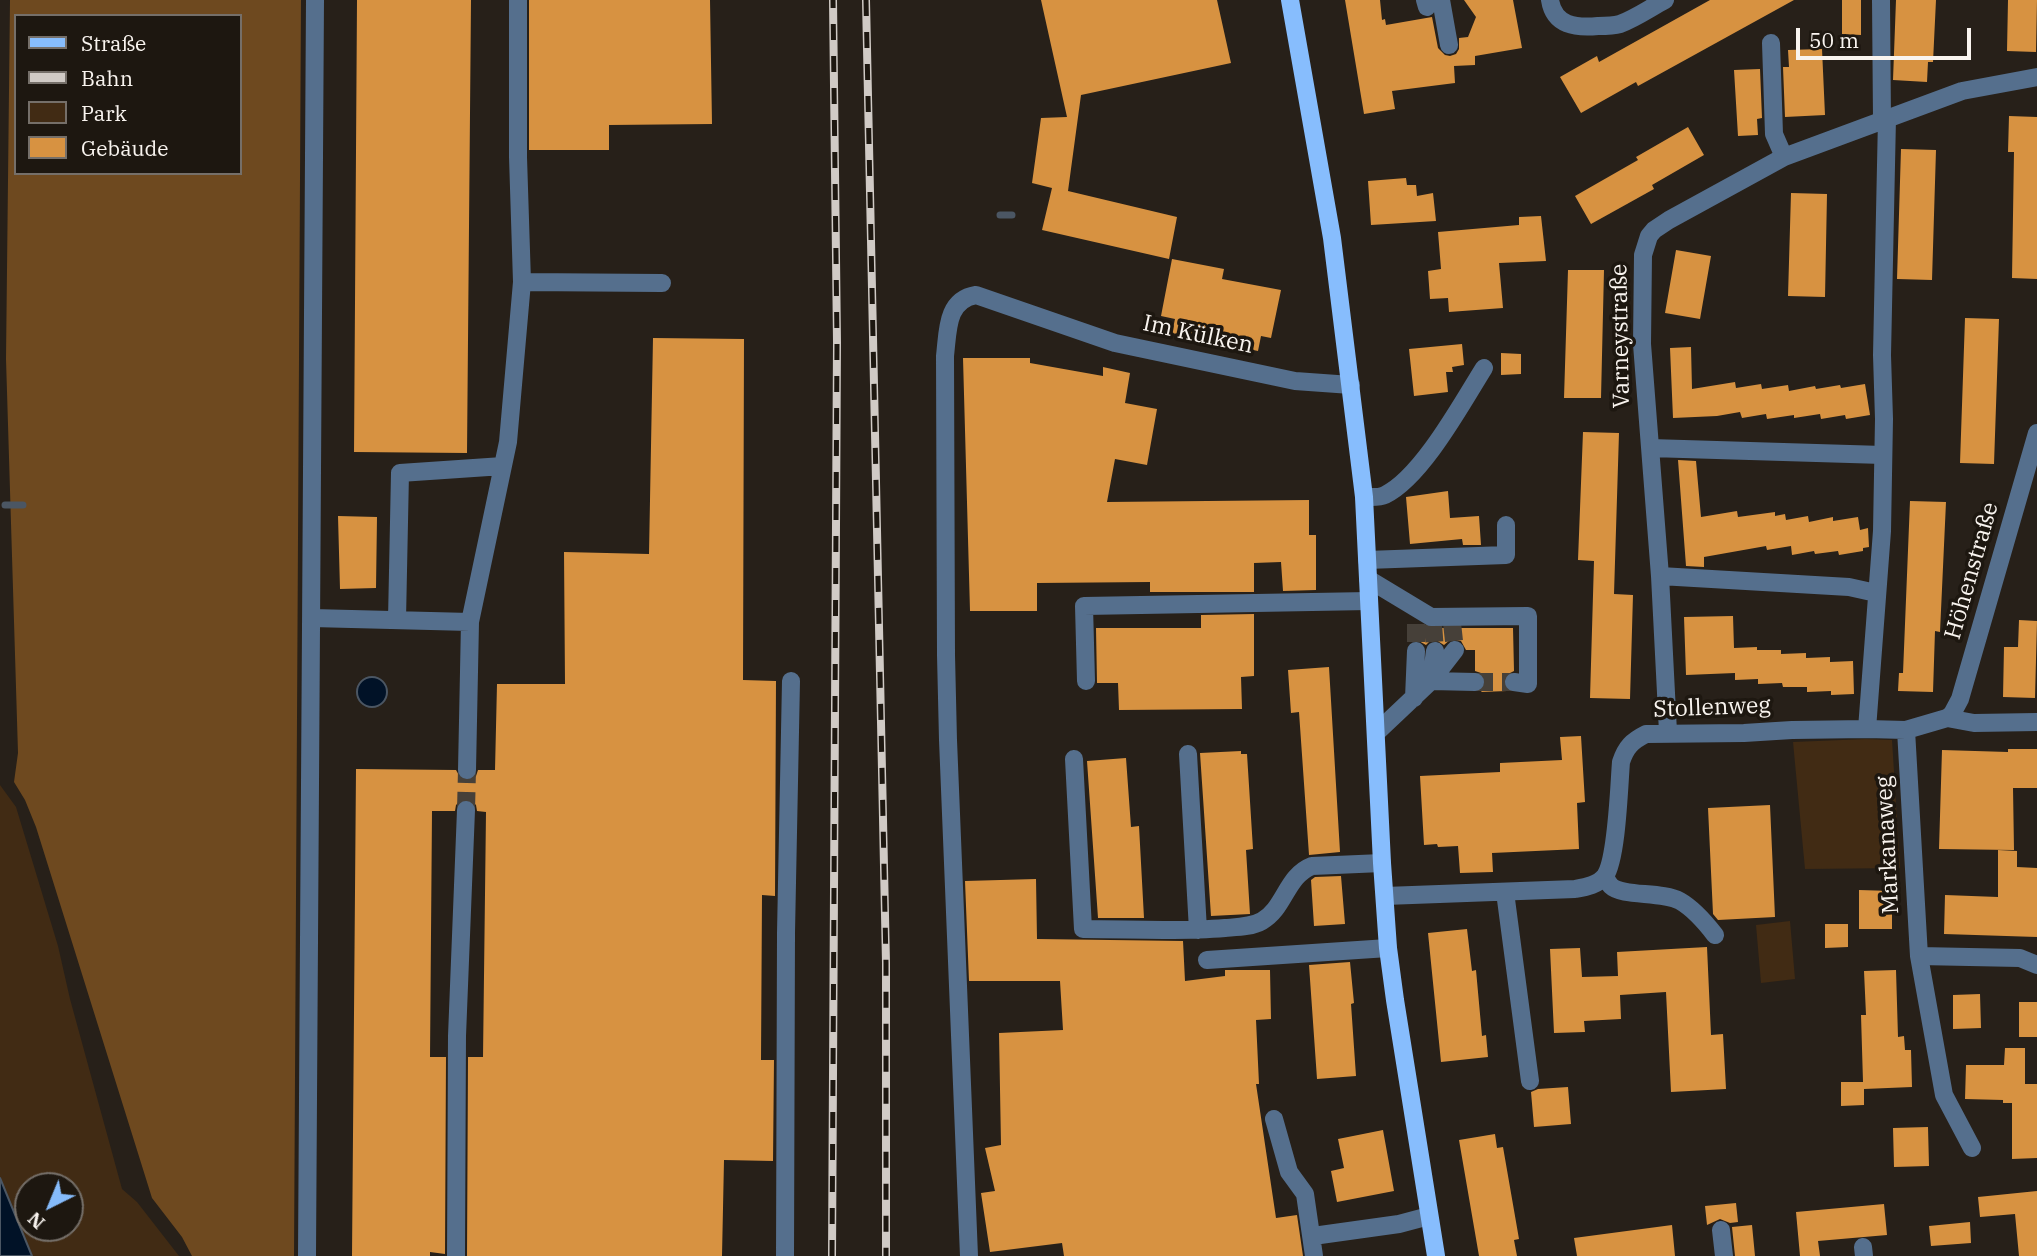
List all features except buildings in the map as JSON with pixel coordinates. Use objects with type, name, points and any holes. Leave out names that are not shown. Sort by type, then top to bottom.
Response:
[{"type":"main road","points":[[1290,0],[1332,237],[1351,385],[1364,497],[1388,948],[1396,1013],[1436,1256]]},
{"type":"street","points":[[307,1256],[315,0]]},
{"type":"street","points":[[467,770],[470,622],[508,442],[522,282],[518,157],[518,0]]},
{"type":"street","points":[[1550,0],[1554,13],[1563,22],[1580,27],[1616,25],[1665,0]]},
{"type":"street","points":[[1867,729],[1882,531],[1884,455],[1882,355],[1885,119],[1881,0]]},
{"type":"street","points":[[1431,2],[1449,45]]},
{"type":"street","points":[[1771,44],[1773,134],[1784,157]]},
{"type":"street","name":"Varneystraße","points":[[1668,732],[1660,576],[1642,344],[1643,255],[1649,236],[1669,220],[1784,157],[1962,91],[2037,77]]},
{"type":"street","points":[[522,282],[662,283]]},
{"type":"street","name":"Im Külken","points":[[968,1252],[947,691],[945,356],[952,313],[959,301],[966,296],[976,295],[1115,343],[1294,381],[1351,385]]},
{"type":"street","points":[[1364,497],[1382,496],[1397,488],[1410,476],[1450,422],[1484,368]]},
{"type":"street","name":"Höhenstraße","points":[[1947,719],[1960,699],[2037,433]]},
{"type":"street","points":[[1650,448],[1884,455]]},
{"type":"street","points":[[397,620],[400,473],[503,466]]},
{"type":"street","points":[[1367,560],[1506,555],[1506,525]]},
{"type":"street","points":[[1660,576],[1849,587],[1876,593]]},
{"type":"street","points":[[1368,579],[1424,618],[1451,620],[1528,616],[1528,684],[1514,682]]},
{"type":"street","points":[[1086,681],[1084,606],[1369,601]]},
{"type":"street","points":[[312,618],[470,622]]},
{"type":"street","points":[[1376,733],[1431,681],[1455,650]]},
{"type":"street","points":[[1414,698],[1416,651]]},
{"type":"street","points":[[1431,681],[1435,651]]},
{"type":"street","points":[[785,1256],[786,933],[791,681]]},
{"type":"street","points":[[1431,681],[1475,682]]},
{"type":"street","points":[[1947,719],[1974,723],[2037,722]]},
{"type":"street","name":"Stollenweg","points":[[1605,877],[1613,854],[1621,762],[1625,750],[1634,740],[1646,734],[1906,730],[1947,719]]},
{"type":"street","name":"Markanaweg","points":[[1906,730],[1919,956],[1944,1095],[1972,1148]]},
{"type":"street","points":[[1188,754],[1198,930]]},
{"type":"street","points":[[1074,759],[1083,929],[1198,930],[1254,925],[1273,913],[1296,876],[1304,869],[1312,866],[1382,863]]},
{"type":"street","points":[[456,1256],[457,1035],[466,810]]},
{"type":"street","points":[[1385,896],[1575,889],[1591,886],[1605,877],[1611,886],[1618,890],[1679,900],[1700,916],[1715,934]]},
{"type":"street","points":[[1505,892],[1530,1081]]},
{"type":"street","points":[[1207,960],[1388,948]]},
{"type":"street","points":[[1919,956],[2020,958],[2037,965]]},
{"type":"street","points":[[1274,1118],[1289,1172],[1305,1194],[1314,1256]]},
{"type":"street","points":[[1312,1236],[1399,1224],[1429,1216]]},
{"type":"street","points":[[1721,1230],[1724,1256]]},
{"type":"green space","points":[[1892,740],[1900,868],[1805,869],[1793,742]]},
{"type":"green space","points":[[0,785],[16,807],[58,946],[122,1189],[137,1202],[179,1256],[32,1256],[26,1242],[84,1242],[84,1172],[14,1172],[14,1212],[0,1178]]},
{"type":"green space","points":[[1790,921],[1795,979],[1761,983],[1756,925]]},
{"type":"shaded area","points":[[10,0],[301,0],[294,1256],[192,1256],[182,1237],[152,1198],[36,827],[14,782],[18,753],[6,359]]},
{"type":"water","points":[[372,677],[383,681],[387,692],[383,703],[372,707],[361,703],[357,692],[361,681]]},
{"type":"water","points":[[0,1178],[14,1212],[14,1242],[26,1242],[32,1256],[0,1256]]},
{"type":"waterway","points":[[1000,215],[1012,215]]},
{"type":"waterway","points":[[5,505],[23,505]]},
{"type":"tunnel","points":[[1452,623],[1455,650]]},
{"type":"tunnel","points":[[1416,624],[1416,651]]},
{"type":"tunnel","points":[[1433,624],[1435,651]]},
{"type":"tunnel","points":[[1475,682],[1514,682]]},
{"type":"tunnel","points":[[466,810],[467,770]]},
{"type":"railway","points":[[832,1256],[837,342],[833,0]]},
{"type":"railway","points":[[866,0],[886,963],[886,1256]]}]
